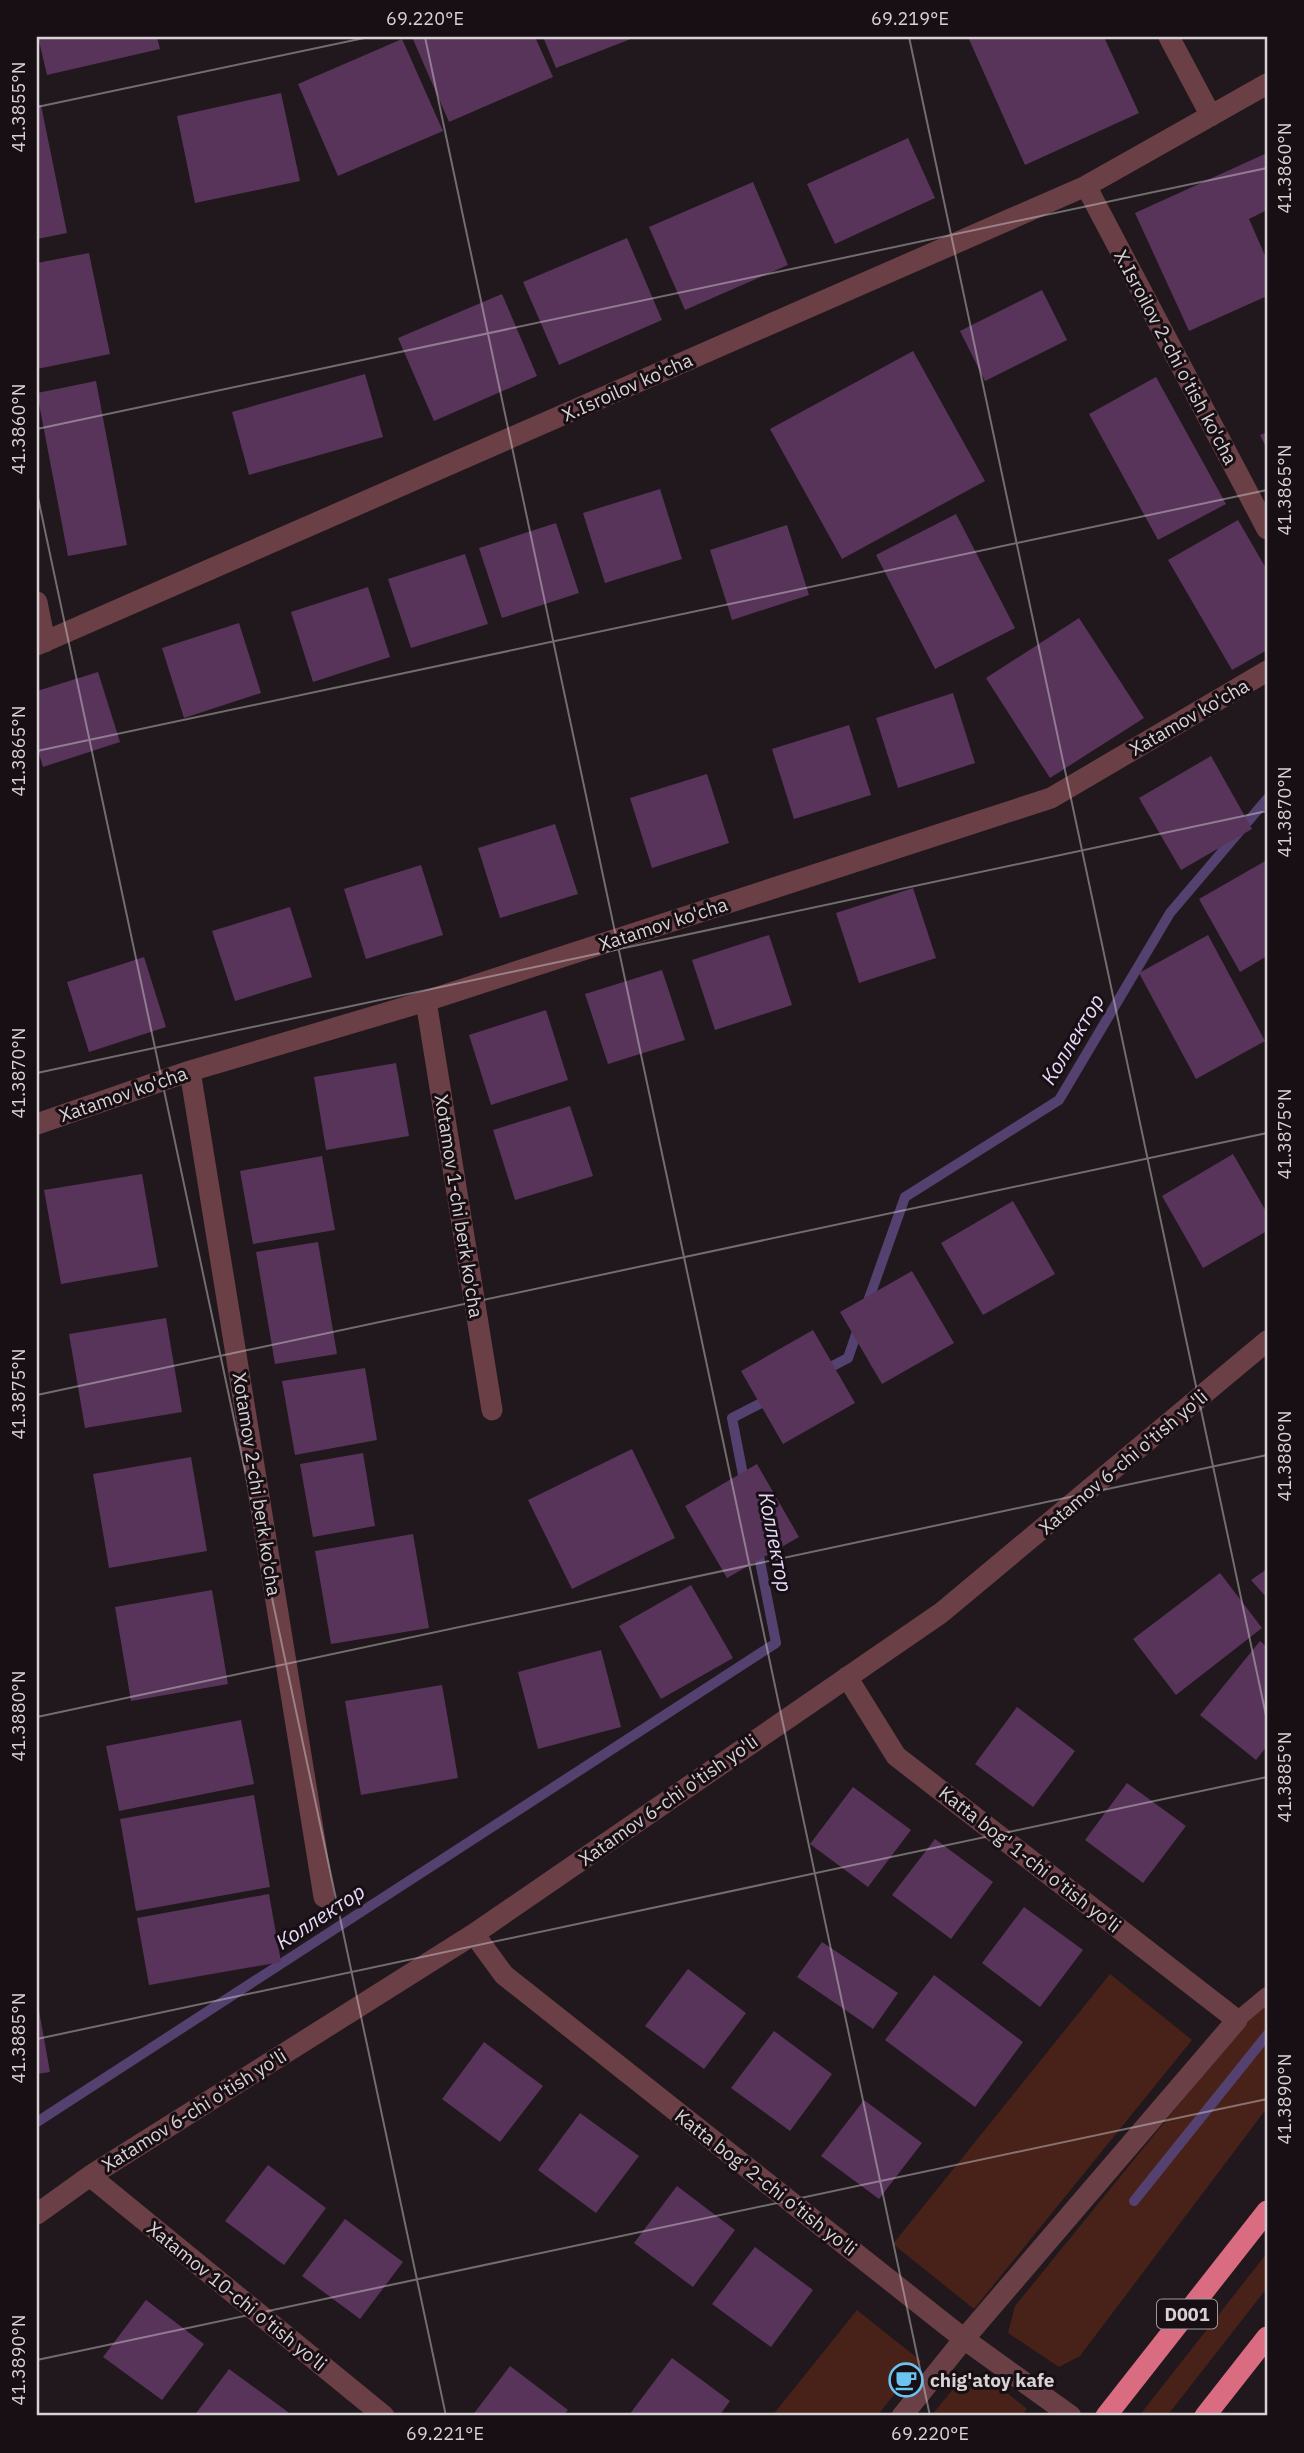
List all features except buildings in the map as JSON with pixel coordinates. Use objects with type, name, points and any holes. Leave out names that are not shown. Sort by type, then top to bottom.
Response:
[{"type":"highway","name":"D001","points":[[1106,2416],[1267,2211]]},
{"type":"highway","points":[[1205,2416],[1267,2337]]},
{"type":"street","points":[[1169,37],[1211,116]]},
{"type":"street","name":"X.Isroilov ko'cha","points":[[41,643],[1086,186],[1267,84]]},
{"type":"street","name":"X.Isroilov 2-chi o'tish ko'cha","points":[[1086,186],[1267,529]]},
{"type":"street","points":[[37,602],[41,643]]},
{"type":"street","name":"Xatamov ko'cha","points":[[37,1124],[190,1071],[426,1001],[1051,798],[1267,671]]},
{"type":"street","name":"Xotamov 1-chi berk ko'cha","points":[[426,1001],[492,1410]]},
{"type":"street","name":"Xotamov 2-chi berk ko'cha","points":[[190,1071],[324,1896]]},
{"type":"street","name":"Xatamov 6-chi o'tish yo'li","points":[[37,2214],[90,2176],[474,1934],[941,1613],[1267,1341]]},
{"type":"street","name":"Katta bog' 1-chi o'tish yo'li","points":[[847,1677],[896,1756],[1237,2020]]},
{"type":"street","name":"Katta bog' 2-chi o'tish yo'li","points":[[474,1934],[504,1975],[964,2339],[1071,2416]]},
{"type":"street","points":[[902,2416],[964,2339],[1237,2020]]},
{"type":"street","name":"Xatamov 10-chi o'tish yo'li","points":[[90,2176],[384,2416]]},
{"type":"lane","points":[[1237,2020],[1267,1995]]},
{"type":"shaded area","points":[[1110,1974],[1192,2040],[974,2309],[893,2244]]},
{"type":"shaded area","points":[[1267,1996],[1267,2108],[1080,2356],[1059,2367],[1008,2333],[1015,2306]]},
{"type":"shaded area","points":[[1267,2253],[1267,2288],[1167,2416],[1139,2416]]},
{"type":"shaded area","points":[[857,2310],[921,2361],[877,2416],[772,2416]]},
{"type":"shaded area","points":[[963,2377],[995,2383],[1027,2409],[1021,2416],[931,2416]]},
{"type":"waterway","name":"Коллектор","points":[[866,1307],[905,1197],[1059,1100],[1170,913],[1267,799]]},
{"type":"waterway","name":"Коллектор","points":[[821,1372],[848,1358],[859,1326]]},
{"type":"waterway","name":"Коллектор","points":[[745,1485],[732,1418],[773,1397]]},
{"type":"waterway","name":"Коллектор","points":[[37,2122],[776,1643],[757,1546]]},
{"type":"waterway","points":[[1134,2201],[1267,2035]]},
{"type":"place","name":"chig'atoy kafe","points":[[906,2380]]}]
